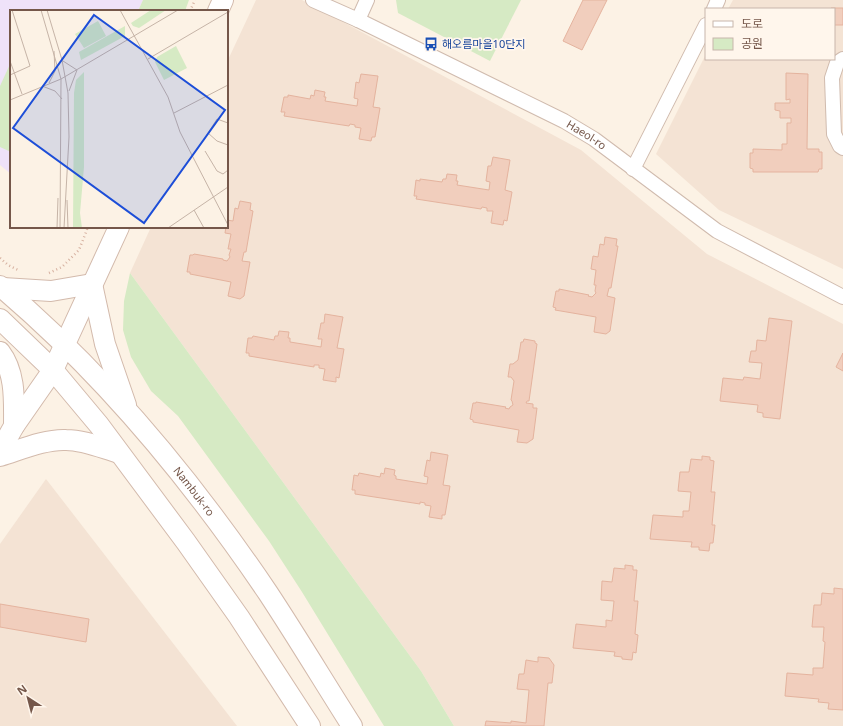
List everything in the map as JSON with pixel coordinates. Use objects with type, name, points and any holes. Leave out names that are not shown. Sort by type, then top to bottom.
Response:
[{"type":"main road","points":[[218,10],[223,0]]},
{"type":"main road","points":[[0,451],[14,426],[53,370],[119,228]]},
{"type":"main road","points":[[1,287],[51,291],[92,284]]},
{"type":"main road","points":[[92,284],[105,344],[128,411]]},
{"type":"main road","name":"Nambuk-ro","points":[[1,287],[26,308],[65,345],[128,411],[162,451],[218,523],[268,593],[352,726]]},
{"type":"main road","points":[[0,319],[53,370],[99,425],[186,542],[239,617],[310,726]]},
{"type":"main road","points":[[0,352],[4,357],[11,376],[14,396],[14,426]]},
{"type":"main road","points":[[0,456],[51,441],[65,440],[83,442],[119,453]]},
{"type":"street","name":"Haeol-ro","points":[[313,0],[358,20],[564,120],[594,139],[717,231],[843,297]]},
{"type":"street","points":[[358,20],[367,0]]},
{"type":"street","points":[[634,169],[705,27]]},
{"type":"street","points":[[843,59],[837,63],[832,78],[834,134],[840,146],[843,148]]},
{"type":"path","points":[[190,10],[195,0]]},
{"type":"path","points":[[42,276],[62,266],[79,250],[88,228]]},
{"type":"path","points":[[0,258],[8,266],[19,271]]},
{"type":"shaded area","points":[[0,0],[143,0],[138,10],[10,10],[10,173],[0,165]]},
{"type":"shaded area","points":[[256,0],[302,0],[581,150],[707,254],[843,324],[843,726],[454,726],[421,671],[130,273],[151,228],[228,228],[228,60]]},
{"type":"shaded area","points":[[733,0],[843,0],[843,269],[719,210],[656,154],[705,56],[705,60],[835,60],[835,8],[729,8]]},
{"type":"shaded area","points":[[46,479],[237,726],[0,726],[0,544]]},
{"type":"green space","points":[[143,0],[189,0],[185,10],[138,10]]},
{"type":"green space","points":[[396,0],[521,0],[490,61],[398,13]]},
{"type":"green space","points":[[10,64],[10,152],[0,147],[0,86]]},
{"type":"green space","points":[[130,273],[421,671],[454,726],[384,726],[269,541],[178,416],[151,391],[131,357],[123,330],[124,301]]},
{"type":"building","points":[[583,0],[607,0],[582,50],[563,41]]},
{"type":"building","points":[[835,8],[843,8],[843,25],[835,25]]},
{"type":"building","points":[[786,73],[808,74],[807,149],[819,149],[819,152],[822,152],[822,169],[819,169],[818,172],[753,172],[753,169],[750,168],[750,153],[753,153],[753,149],[782,150],[782,144],[787,144],[787,123],[791,123],[791,118],[780,118],[780,111],[775,110],[775,103],[790,103],[790,99],[786,100]]},
{"type":"building","points":[[361,74],[378,76],[373,107],[380,108],[375,137],[372,137],[371,141],[359,139],[361,128],[355,127],[355,125],[350,124],[349,126],[284,116],[285,112],[281,112],[284,97],[288,97],[288,95],[310,99],[311,95],[314,96],[315,90],[325,92],[325,101],[357,106],[358,99],[354,98],[356,82],[359,83]]},
{"type":"building","points":[[493,157],[510,160],[505,190],[512,192],[507,221],[504,220],[503,225],[491,223],[493,211],[487,211],[487,208],[482,207],[481,209],[416,199],[417,196],[414,196],[416,180],[420,181],[420,179],[442,182],[443,179],[446,179],[447,174],[457,175],[457,185],[489,190],[490,182],[486,181],[488,166],[491,166]]},
{"type":"building","points":[[240,201],[251,203],[250,210],[253,211],[246,252],[244,252],[242,261],[250,262],[244,296],[240,299],[228,296],[231,282],[190,274],[190,272],[187,272],[190,255],[194,254],[227,261],[230,257],[229,255],[231,249],[228,249],[231,234],[225,233],[226,228],[228,228],[228,220],[233,221],[235,208],[238,209]]},
{"type":"building","points":[[605,237],[617,239],[616,246],[618,246],[611,288],[609,288],[607,296],[615,298],[610,331],[606,334],[594,332],[596,317],[555,310],[556,308],[553,307],[556,291],[559,291],[559,289],[589,295],[588,296],[592,297],[596,293],[596,285],[594,285],[596,270],[591,269],[593,256],[598,257],[600,244],[604,245]]},
{"type":"building","points":[[325,314],[343,317],[337,348],[344,349],[339,378],[336,377],[336,382],[323,380],[325,369],[319,368],[319,365],[314,365],[314,367],[249,356],[249,353],[246,353],[248,338],[252,338],[253,336],[274,340],[275,336],[278,336],[279,331],[289,332],[288,338],[290,338],[290,342],[321,347],[322,339],[318,339],[321,323],[324,323]]},
{"type":"building","points":[[769,318],[792,321],[780,419],[763,417],[763,413],[757,412],[758,405],[720,401],[723,378],[743,380],[744,377],[760,379],[762,363],[749,362],[751,351],[756,351],[757,340],[766,341]]},
{"type":"building","points":[[524,339],[535,341],[537,344],[529,401],[526,403],[533,404],[533,408],[537,408],[533,439],[527,443],[517,442],[519,430],[473,422],[473,420],[470,419],[473,403],[476,402],[506,407],[505,408],[509,409],[513,405],[511,400],[514,381],[511,377],[508,377],[510,364],[513,364],[518,360],[521,342],[523,342]]},
{"type":"building","points":[[843,353],[843,371],[836,367]]},
{"type":"building","points":[[431,452],[448,455],[443,485],[450,486],[445,515],[442,515],[442,519],[429,517],[431,506],[425,505],[425,503],[420,502],[420,504],[355,494],[355,490],[352,490],[354,475],[358,476],[359,473],[380,477],[381,473],[384,474],[385,468],[395,470],[394,475],[396,476],[396,479],[427,484],[428,477],[424,476],[427,460],[430,461]]},
{"type":"building","points":[[702,456],[710,457],[710,460],[714,461],[711,492],[715,492],[712,525],[715,525],[713,543],[710,543],[709,551],[699,550],[699,547],[691,547],[692,542],[650,539],[653,515],[683,517],[683,511],[689,511],[691,492],[678,491],[680,472],[689,472],[691,459],[702,460]]},
{"type":"building","points":[[625,565],[633,566],[633,570],[637,570],[634,601],[638,601],[635,634],[638,635],[636,653],[633,652],[632,660],[614,656],[615,652],[573,648],[576,624],[606,627],[606,620],[612,621],[614,601],[601,600],[602,581],[612,582],[614,568],[625,569]]},
{"type":"building","points":[[834,588],[843,589],[843,710],[828,709],[829,703],[818,702],[819,699],[785,696],[787,673],[813,675],[813,668],[823,668],[825,642],[823,641],[824,627],[812,627],[814,605],[821,605],[822,593],[834,594]]},
{"type":"building","points":[[0,604],[89,619],[86,642],[0,627]]},
{"type":"building","points":[[538,657],[549,658],[554,665],[552,683],[548,683],[544,726],[485,726],[486,721],[511,723],[511,721],[526,723],[529,690],[517,689],[519,674],[524,674],[526,660],[538,662]]},
{"type":"place","name":"해오름마을10단지","points":[[431,44]]}]
